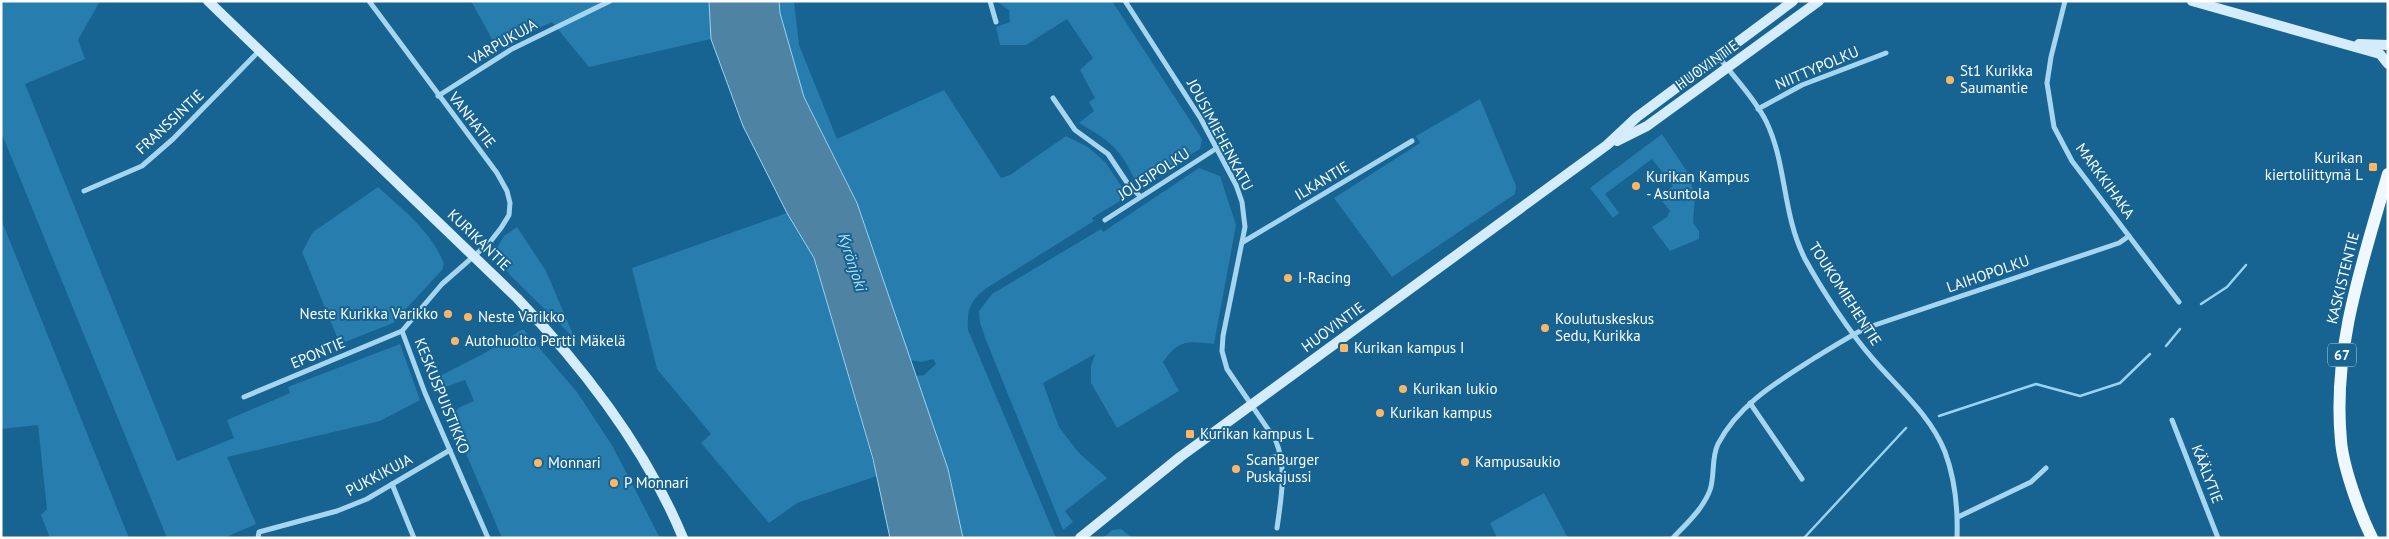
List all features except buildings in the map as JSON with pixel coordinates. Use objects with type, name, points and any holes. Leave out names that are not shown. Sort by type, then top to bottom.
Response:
[{"type":"main road","name":"KURIKANTIE","points":[[208,1],[473,256],[558,341],[601,397],[654,481],[683,538]]},
{"type":"main road","name":"HUOVINTIE","points":[[1080,538],[1180,456],[1607,145],[1638,117],[1792,1]]},
{"type":"main road","name":"HUOVINTIE","points":[[1607,145],[1647,126],[1819,1]]},
{"type":"main road","points":[[2192,1],[2380,54],[2388,64]]},
{"type":"main road","points":[[2340,42],[2388,45]]},
{"type":"main road","name":"KASKISTENTIE","points":[[2372,538],[2356,497],[2341,442],[2341,364],[2351,301],[2388,174]]},
{"type":"street","name":"VANHATIE","points":[[368,1],[497,173],[507,191],[510,203],[509,214],[490,242],[473,256]]},
{"type":"street","name":"VARPUKUJA","points":[[438,96],[512,49],[610,1]]},
{"type":"street","points":[[990,1],[996,22]]},
{"type":"street","name":"JOUSIMIEHENKATU","points":[[1125,1],[1184,93],[1236,185],[1245,212],[1243,242],[1223,336],[1222,351],[1227,369],[1276,442],[1281,455]]},
{"type":"street","name":"MARKKIHAKA","points":[[2065,1],[2051,57],[2047,83],[2054,127],[2072,161],[2179,302]]},
{"type":"street","name":"FRANSSINTIE","points":[[84,191],[142,166],[173,139],[259,50]]},
{"type":"street","name":"NIITTYPOLKU","points":[[1758,109],[1802,85],[1886,53]]},
{"type":"street","name":"TOUKOMIEHENTIE","points":[[1719,56],[1766,120],[1776,148],[1794,235],[1806,260],[1854,334],[1932,428],[1944,451],[1950,472],[1958,517],[1957,538]]},
{"type":"street","points":[[1053,98],[1075,130],[1108,154],[1130,187],[1140,196]]},
{"type":"street","name":"ILKANTIE","points":[[1243,242],[1412,141]]},
{"type":"street","name":"JOUSIPOLKU","points":[[1105,220],[1216,148]]},
{"type":"street","name":"LAIHOPOLKU","points":[[1672,538],[1697,512],[1710,490],[1716,447],[1728,427],[1750,403],[1775,383],[1854,334],[2119,243],[2129,236]]},
{"type":"street","name":"KESKUSPUISTIKKO","points":[[473,256],[442,284],[402,331],[425,393],[488,538]]},
{"type":"street","name":"EPONTIE","points":[[244,397],[402,331]]},
{"type":"street","points":[[1750,403],[1802,479]]},
{"type":"street","name":"KÄÄLYTIE","points":[[2172,420],[2218,538]]},
{"type":"street","name":"PUKKIKUJA","points":[[259,535],[337,511],[367,499],[450,450]]},
{"type":"street","points":[[1265,460],[1281,455],[1282,476],[1277,528]]},
{"type":"street","points":[[1958,517],[2032,482],[2046,468]]},
{"type":"street","points":[[392,484],[414,538]]},
{"type":"shaded area","points":[[1,1],[100,1],[78,40],[85,59],[25,84],[177,461],[234,438],[227,420],[290,393],[288,387],[400,344],[420,400],[380,421],[227,457],[256,524],[224,538],[167,538],[1,132]]},
{"type":"shaded area","points":[[471,1],[709,1],[711,39],[589,67],[552,22],[497,48]]},
{"type":"shaded area","points":[[779,1],[794,1],[799,45],[837,139],[944,90],[1001,178],[1010,175],[1066,136],[1088,147],[1106,163],[1125,192],[1125,198],[1092,218],[1094,221],[985,289],[970,306],[969,311],[968,330],[1056,538],[963,538],[948,469],[916,376],[924,375],[936,364],[933,359],[921,362],[910,360],[857,203],[804,97],[780,13]]},
{"type":"shaded area","points":[[996,1],[1112,1],[1202,139],[1200,149],[1144,182],[1135,180],[1119,152],[1099,135],[1079,123],[1094,111],[1089,102],[1095,98],[1080,70],[1093,58],[1067,19],[1026,45],[1000,45],[996,27],[1010,22],[1009,10]]},
{"type":"shaded area","points":[[1480,99],[1516,186],[1515,194],[1392,277],[1334,198],[1420,143],[1416,136]]},
{"type":"shaded area","points":[[1662,134],[1688,173],[1695,196],[1693,223],[1699,231],[1699,239],[1670,251],[1652,227],[1667,217],[1670,211],[1659,197],[1673,186],[1652,159],[1605,194],[1619,213],[1613,218],[1590,188]]},
{"type":"shaded area","points":[[1199,168],[1220,176],[1236,225],[1214,344],[1191,342],[1179,345],[1174,349],[1163,362],[1179,391],[1117,428],[1091,383],[1091,366],[1095,354],[1043,383],[1059,427],[1078,452],[1107,478],[1065,511],[1073,522],[1063,530],[986,340],[980,323],[979,311],[992,294],[1101,229],[1103,232]]},
{"type":"shaded area","points":[[378,187],[425,232],[444,264],[442,270],[393,323],[340,344],[302,252],[313,232]]},
{"type":"shaded area","points":[[787,213],[814,258],[877,476],[797,503],[769,523],[701,443],[711,434],[657,369],[632,268]]},
{"type":"shaded area","points":[[1,219],[129,538],[50,538],[41,515],[47,509],[38,425],[1,429]]},
{"type":"shaded area","points":[[517,227],[546,271],[575,339],[510,275],[494,253],[504,236]]},
{"type":"shaded area","points":[[523,329],[577,392],[613,447],[660,538],[502,538],[450,416],[460,407],[474,401],[465,380],[440,389],[434,379],[483,354]]},
{"type":"shaded area","points":[[1544,493],[1568,538],[1497,538],[1490,523]]},
{"type":"shaded area","points":[[1121,529],[1132,538],[1103,538],[1112,530]]},
{"type":"water","name":"Kyrönjoki","points":[[709,1],[779,1],[780,13],[804,97],[857,203],[948,469],[963,538],[890,538],[873,459],[814,258],[787,213],[743,126],[711,39]]},
{"type":"waterway","points":[[2201,304],[2227,287],[2246,265]]},
{"type":"waterway","points":[[2166,346],[2180,329]]},
{"type":"waterway","points":[[1939,416],[2036,384],[2080,396],[2120,383],[2150,354]]},
{"type":"waterway","points":[[1804,538],[1906,428]]},
{"type":"place","name":"St1 Kurikka Saumantie","points":[[1950,80]]},
{"type":"place","name":"Kurikan kiertoliittymä L","points":[[2373,167]]},
{"type":"place","name":"Kurikan Kampus - Asuntola","points":[[1636,186]]},
{"type":"place","name":"I-Racing","points":[[1288,278]]},
{"type":"place","name":"Neste Kurikka Varikko","points":[[448,314]]},
{"type":"place","name":"Neste Varikko","points":[[468,317]]},
{"type":"place","name":"Koulutuskeskus Sedu, Kurikka","points":[[1545,328]]},
{"type":"place","name":"Autohuolto Pertti Mäkelä","points":[[455,341]]},
{"type":"place","name":"Kurikan kampus I","points":[[1344,348]]},
{"type":"place","name":"Kurikan lukio","points":[[1403,389]]},
{"type":"place","name":"Kurikan kampus","points":[[1380,413]]},
{"type":"place","name":"Kurikan kampus L","points":[[1190,434]]},
{"type":"place","name":"Kampusaukio","points":[[1465,462]]},
{"type":"place","name":"Monnari","points":[[538,463]]},
{"type":"place","name":"ScanBurger Puskajussi","points":[[1236,469]]},
{"type":"place","name":"P Monnari","points":[[614,483]]}]
